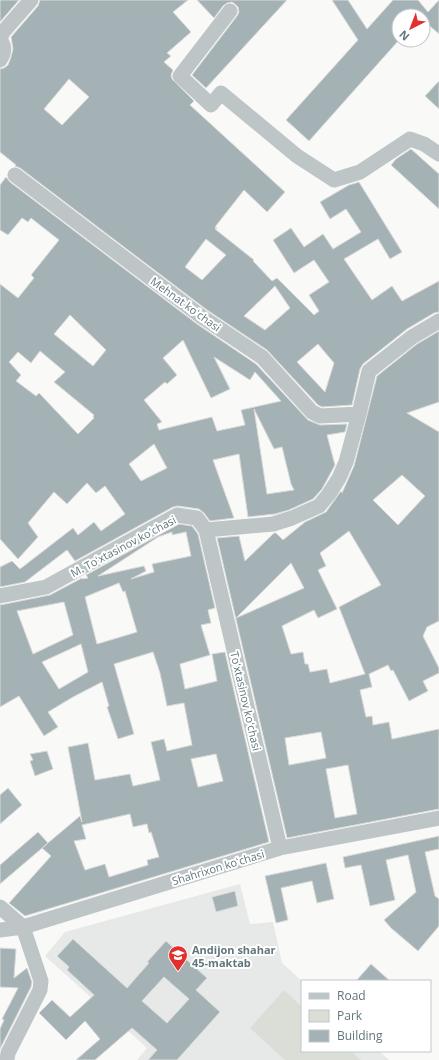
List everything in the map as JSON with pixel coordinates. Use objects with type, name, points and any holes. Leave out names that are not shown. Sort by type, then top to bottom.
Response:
[{"type":"street","points":[[0,60],[4,55],[4,47],[0,39],[3,32],[31,0]]},
{"type":"street","points":[[230,11],[180,76],[211,105],[221,93],[297,156],[334,180],[360,172],[410,140],[424,144],[439,154]]},
{"type":"street","name":"Mehnat koʻchasi","points":[[15,175],[196,312],[262,357],[312,412],[320,416],[359,414]]},
{"type":"street","points":[[206,530],[273,524],[292,518],[318,506],[329,494],[346,462],[369,370],[412,336],[439,321]]},
{"type":"street","name":"M. Toʻxtasinov koʻchasi","points":[[0,596],[46,587],[177,515],[197,518],[206,530]]},
{"type":"street","name":"Toʻxtasinov koʻchasi","points":[[206,530],[280,848]]},
{"type":"street","name":"Shahrixon koʻchasi","points":[[0,930],[23,927],[280,848],[439,818]]},
{"type":"street","points":[[0,907],[23,927],[41,982],[40,990],[8,1053],[7,1060]]},
{"type":"shaded area","name":"Andijon shahar 45-maktab","points":[[240,884],[250,924],[273,922],[282,963],[301,980],[301,1052],[380,1052],[389,1060],[137,1060],[147,1048],[45,956],[65,932]]},
{"type":"green space","points":[[284,990],[301,1006],[301,1052],[352,1052],[361,1060],[285,1060],[250,1028]]},
{"type":"building","points":[[0,0],[19,0],[0,22]]},
{"type":"building","points":[[40,0],[188,0],[173,12],[191,32],[167,53],[171,56],[164,62],[173,70],[171,75],[172,79],[194,101],[190,105],[285,192],[267,212],[244,190],[215,229],[254,260],[253,261],[272,281],[277,278],[314,315],[319,311],[309,295],[329,282],[314,260],[294,273],[273,240],[291,228],[304,247],[323,234],[333,249],[361,232],[346,209],[330,219],[320,202],[349,185],[359,182],[402,252],[390,259],[378,239],[344,259],[372,300],[392,286],[402,301],[439,281],[439,312],[434,313],[407,329],[363,364],[360,369],[352,405],[322,407],[318,405],[267,350],[207,310],[20,168],[15,166],[16,165],[0,152],[0,69],[8,65],[11,57],[13,49],[11,37],[38,6]],"holes":[[[69,79],[89,97],[62,125],[44,109]],[[206,239],[226,255],[202,280],[185,267]],[[275,286],[290,308],[265,330],[244,316]],[[318,344],[334,363],[325,392],[297,362]]]},
{"type":"building","points":[[197,0],[287,0],[206,88],[192,75],[239,12],[238,7],[235,4],[232,2],[227,3],[214,18]]},
{"type":"building","points":[[332,0],[348,0],[367,29],[393,0],[418,0],[425,8],[391,8],[392,48],[309,141],[286,120],[358,40]]},
{"type":"building","points":[[439,0],[439,34],[431,27],[431,9]]},
{"type":"building","points":[[439,81],[439,109],[425,96]]},
{"type":"building","points":[[411,149],[439,174],[439,209],[391,165],[396,159]]},
{"type":"building","points":[[6,177],[10,182],[197,324],[256,364],[308,420],[320,425],[347,424],[345,432],[327,435],[335,465],[322,489],[313,499],[289,510],[275,514],[248,517],[239,454],[213,460],[234,518],[210,521],[199,509],[178,506],[173,507],[75,561],[67,550],[25,582],[0,587],[0,567],[12,561],[20,569],[73,528],[78,535],[94,522],[101,531],[125,514],[105,486],[96,493],[87,483],[67,504],[54,492],[28,523],[38,537],[18,559],[0,539],[0,284],[18,298],[34,278],[31,275],[59,240],[31,218],[28,222],[22,218],[8,235],[0,230],[0,185]],"holes":[[[70,315],[106,350],[93,366],[54,334]],[[183,340],[211,398],[230,389],[214,357],[250,380],[255,372],[281,401],[241,410],[245,425],[217,431],[212,417],[159,430],[157,424],[162,422],[144,400],[165,382],[167,384],[177,375],[163,358]],[[40,351],[65,372],[54,382],[94,415],[94,418],[78,434],[39,393],[36,396],[16,381],[21,375],[9,362],[18,352],[31,363]],[[254,409],[274,449],[282,447],[291,484],[294,490],[267,494]],[[154,444],[167,468],[141,481],[129,464]]]},
{"type":"building","points":[[439,331],[439,402],[407,413],[439,432],[439,621],[427,627],[423,636],[439,668],[439,673],[423,681],[428,691],[409,701],[393,670],[391,671],[388,665],[369,674],[372,687],[360,690],[366,717],[372,716],[373,725],[389,722],[392,739],[439,729],[439,809],[287,838],[217,538],[239,536],[245,561],[274,533],[276,533],[283,540],[305,522],[326,512],[341,491],[342,493],[354,466],[377,376],[417,344]],"holes":[[[402,475],[425,496],[398,525],[373,500]],[[349,531],[381,585],[339,607],[365,674],[330,683],[327,669],[310,672],[308,664],[305,664],[303,652],[291,654],[282,626],[314,610],[318,618],[337,609],[318,570],[326,566],[320,553]],[[291,563],[304,588],[236,618]],[[321,732],[326,758],[289,765],[285,738]],[[348,765],[357,814],[335,818],[326,769]]]},
{"type":"building","points":[[179,524],[192,526],[198,534],[215,608],[208,610],[211,623],[201,625],[210,655],[180,664],[185,689],[217,681],[212,654],[225,652],[269,842],[25,916],[9,903],[51,856],[42,848],[80,816],[82,822],[68,747],[88,743],[95,780],[130,774],[133,786],[160,780],[151,742],[164,739],[167,751],[192,745],[184,703],[167,706],[160,673],[153,652],[114,664],[134,734],[118,739],[107,707],[109,706],[102,682],[48,712],[58,727],[44,736],[19,696],[0,707],[0,605],[50,595],[82,578],[88,578],[86,575]],"holes":[[[172,532],[172,535],[186,532],[191,556],[152,564],[154,572],[131,579],[146,571],[144,566],[98,576],[158,537]],[[119,583],[123,592],[125,591],[137,632],[97,644],[85,597]],[[64,602],[73,635],[33,654],[17,611]],[[81,644],[88,672],[59,689],[42,662]],[[216,754],[223,781],[198,787],[191,759]],[[130,814],[133,827],[147,824],[159,857],[147,860],[148,865],[109,877],[105,864],[85,870],[74,841],[86,839],[82,825]]]},
{"type":"building","points":[[47,751],[53,769],[35,776],[30,761],[33,760],[30,754]]},
{"type":"building","points":[[8,788],[22,805],[0,824],[0,795]]},
{"type":"building","points":[[38,832],[48,843],[0,884],[0,865]]},
{"type":"building","points":[[439,836],[439,849],[425,852],[435,896],[439,899],[439,926],[418,951],[384,920],[416,892],[408,855],[386,860],[395,900],[370,906],[361,865],[345,868],[343,857]]},
{"type":"building","points":[[326,863],[334,899],[317,903],[312,881],[281,888],[288,920],[276,923],[265,876]]},
{"type":"building","points":[[235,891],[238,906],[216,912],[212,897]]},
{"type":"building","points":[[73,939],[127,988],[149,963],[147,962],[166,941],[207,978],[196,990],[220,1012],[177,1060],[148,1060],[157,1050],[132,1028],[95,1060],[76,1060],[100,1039],[85,1021],[66,1040],[39,1013],[52,1000],[70,1017],[94,995],[67,970],[69,967],[57,956]],"holes":[[[164,977],[189,999],[167,1023],[142,1001]]]},
{"type":"building","points":[[0,948],[16,949],[14,978],[27,968],[32,982],[31,987],[0,1049],[0,1029],[4,1020],[2,1019],[18,988],[0,987]]},
{"type":"building","points":[[371,964],[389,980],[357,980]]},
{"type":"place","name":"Andijon shahar 45-maktab","points":[[178,972]]}]
